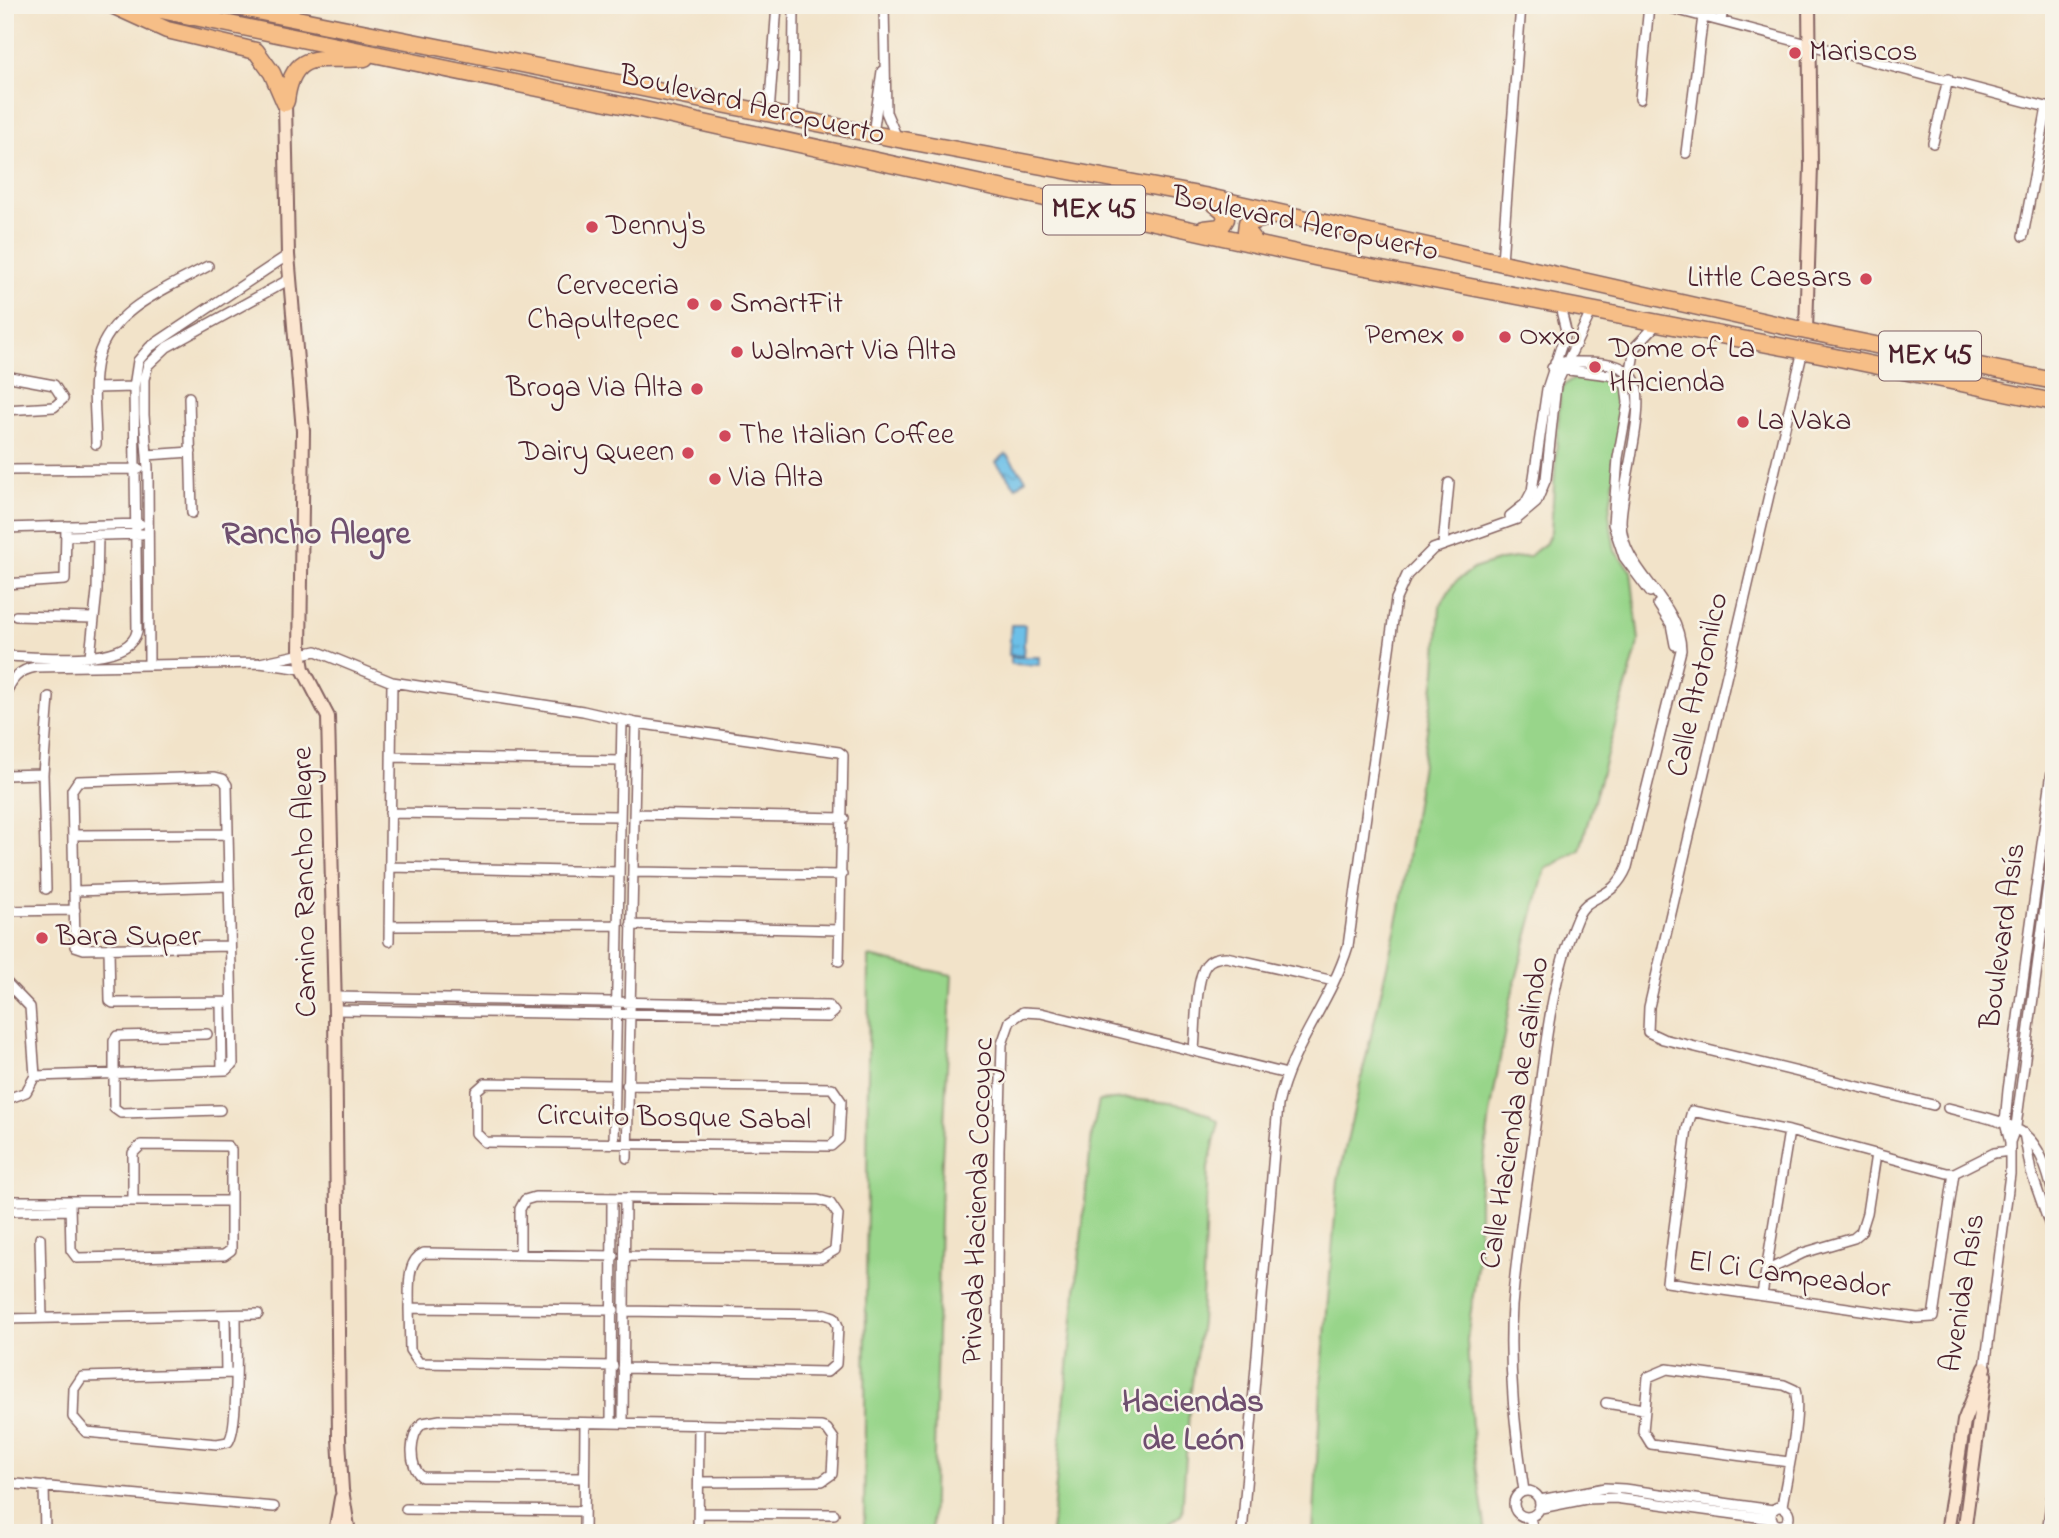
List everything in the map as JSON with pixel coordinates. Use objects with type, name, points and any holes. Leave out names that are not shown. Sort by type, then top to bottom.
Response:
[{"type":"highway","points":[[112,5],[167,30],[256,51],[272,73],[285,103]]},
{"type":"highway","name":"Boulevard Aeropuerto","points":[[137,5],[626,106],[1256,244],[1560,306],[1803,350],[2054,402]]},
{"type":"highway","name":"Boulevard Aeropuerto","points":[[227,5],[769,114],[1203,196],[1805,331],[2054,381]]},
{"type":"highway","points":[[285,103],[292,72],[303,62],[380,55]]},
{"type":"highway","points":[[1184,229],[1215,229],[1224,224],[1224,211],[1203,196]]},
{"type":"highway","points":[[1256,244],[1246,231],[1247,223],[1256,218],[1285,214]]},
{"type":"street","points":[[769,114],[777,5]]},
{"type":"street","points":[[793,118],[794,5]]},
{"type":"street","points":[[884,5],[887,118],[898,139]]},
{"type":"street","points":[[1502,261],[1521,5]]},
{"type":"street","points":[[1640,99],[1649,5]]},
{"type":"street","points":[[1659,5],[2050,108],[2023,236]]},
{"type":"street","points":[[1721,20],[1724,5]]},
{"type":"street","points":[[1805,331],[1811,166],[1807,42],[1809,5]]},
{"type":"street","points":[[1686,153],[1703,16]]},
{"type":"street","points":[[873,134],[885,52]]},
{"type":"street","points":[[1933,143],[1948,79]]},
{"type":"street","name":"Camino Rancho Alegre","points":[[285,103],[288,255],[303,430],[300,652],[303,669],[328,717],[342,1490]]},
{"type":"street","points":[[5,656],[90,656],[117,653],[136,636],[136,369],[143,353],[288,255]]},
{"type":"street","points":[[96,444],[95,388],[98,356],[108,333],[122,317],[208,266]]},
{"type":"street","points":[[253,279],[261,295]]},
{"type":"street","points":[[149,663],[148,468],[144,391],[148,365],[167,347],[290,279]]},
{"type":"street","points":[[1242,1533],[1278,1105],[1287,1074],[1334,981],[1348,946],[1396,599],[1407,575],[1439,545],[1505,519],[1525,504],[1532,491],[1554,365],[1567,327],[1560,306]]},
{"type":"street","points":[[1439,545],[1517,519],[1531,509],[1544,486],[1556,386],[1591,312]]},
{"type":"street","points":[[203,313],[210,324]]},
{"type":"street","name":"Calle Hacienda de Galindo","points":[[1624,451],[1640,398],[1631,375],[1635,347],[1658,323]]},
{"type":"street","name":"Calle Atotonilco","points":[[1803,350],[1652,994],[1648,1032],[1663,1039],[1933,1105]]},
{"type":"street","points":[[1554,365],[1622,381],[1631,375]]},
{"type":"street","points":[[1566,367],[1605,365],[1631,375]]},
{"type":"street","points":[[5,376],[54,385],[62,399],[54,407],[5,410]]},
{"type":"street","name":"Calle Hacienda de Galindo","points":[[1524,1491],[1514,1427],[1512,1306],[1547,1039],[1564,954],[1579,912],[1585,904],[1613,890],[1627,867],[1671,688],[1674,634],[1650,587],[1624,557],[1615,535],[1628,402],[1628,392],[1622,381]]},
{"type":"street","points":[[95,388],[135,387]]},
{"type":"street","points":[[189,397],[192,513]]},
{"type":"street","points":[[1539,439],[1550,440]]},
{"type":"street","points":[[147,455],[191,452]]},
{"type":"street","points":[[5,470],[148,468]]},
{"type":"street","points":[[1439,545],[1450,483]]},
{"type":"street","points":[[5,528],[98,535],[137,529]]},
{"type":"street","points":[[66,531],[149,528]]},
{"type":"street","points":[[5,584],[65,580],[66,531]]},
{"type":"street","points":[[90,656],[97,591],[98,535]]},
{"type":"street","points":[[16,616],[93,618]]},
{"type":"street","points":[[260,663],[300,652],[330,655],[392,682],[636,723],[839,752],[845,760],[839,961]]},
{"type":"street","points":[[5,697],[14,678],[27,668],[149,663],[260,663],[303,669]]},
{"type":"street","points":[[389,941],[392,682]]},
{"type":"street","points":[[46,889],[43,774],[49,697]]},
{"type":"street","points":[[614,1143],[622,720]]},
{"type":"street","points":[[627,1158],[636,723]]},
{"type":"street","points":[[391,757],[621,761]]},
{"type":"street","name":"Boulevard Asís","points":[[2005,1123],[2054,757]]},
{"type":"street","points":[[5,775],[43,774]]},
{"type":"street","points":[[222,1070],[229,946],[228,788],[223,779],[215,777],[81,779],[72,790],[75,835],[75,946],[229,946]]},
{"type":"street","points":[[390,813],[619,816]]},
{"type":"street","points":[[634,814],[844,818]]},
{"type":"street","points":[[75,835],[228,834]]},
{"type":"street","name":"Boulevard Asís","points":[[2020,1129],[2029,1030],[2054,839]]},
{"type":"street","points":[[390,867],[618,872]]},
{"type":"street","points":[[632,872],[842,875]]},
{"type":"street","points":[[75,891],[229,887]]},
{"type":"street","points":[[5,911],[75,910]]},
{"type":"street","points":[[389,926],[617,925]]},
{"type":"street","points":[[631,925],[840,930]]},
{"type":"street","points":[[109,948],[110,1001],[113,1003],[226,1002]]},
{"type":"street","points":[[2026,954],[2039,955]]},
{"type":"street","points":[[1194,1050],[1201,981],[1205,965],[1215,958],[1226,957],[1334,981]]},
{"type":"street","points":[[5,981],[27,1001],[33,1014],[35,1076],[26,1092],[5,1100]]},
{"type":"street","points":[[629,1001],[829,1006],[834,1012],[828,1017],[615,1014],[335,1003],[629,1001]]},
{"type":"street","points":[[35,1076],[222,1070],[233,1065],[226,1002]]},
{"type":"street","name":"Privada Hacienda Cocoyoc","points":[[996,1533],[999,1149],[1002,1044],[1010,1021],[1023,1012],[1041,1013],[1287,1074]]},
{"type":"street","points":[[2016,1029],[2029,1030]]},
{"type":"street","points":[[207,1034],[117,1036],[114,1041],[114,1108],[119,1112],[220,1110]]},
{"type":"street","name":"Circuito Bosque Sabal","points":[[614,1085],[485,1083],[476,1091],[476,1133],[485,1142],[831,1146],[839,1139],[841,1101],[832,1088],[627,1085]]},
{"type":"street","points":[[1948,1108],[2020,1129],[2039,1151],[2054,1200],[2039,1197]]},
{"type":"street","name":"El Ci Campeador","points":[[1789,1131],[1692,1111],[1682,1162],[1667,1282],[1917,1318],[1933,1317],[1954,1173]]},
{"type":"street","name":"Avenida Asís","points":[[1947,1533],[1964,1421],[1985,1368],[2010,1147],[2005,1123]]},
{"type":"street","points":[[2020,1129],[2027,1160],[2054,1237]]},
{"type":"street","name":"Avenida Asís","points":[[2010,1147],[2020,1129]]},
{"type":"street","points":[[1762,1295],[1789,1131],[1954,1173],[2010,1147]]},
{"type":"street","points":[[70,1206],[71,1250],[77,1258],[224,1255],[232,1248],[229,1147],[149,1143],[136,1149],[132,1199]]},
{"type":"street","points":[[1766,1270],[1802,1253],[1854,1238],[1861,1232],[1867,1213],[1876,1154]]},
{"type":"street","points":[[520,1254],[520,1209],[525,1200],[535,1196],[818,1200],[830,1203],[838,1215],[835,1250],[821,1258],[625,1256]]},
{"type":"street","points":[[612,1198],[623,1368],[623,1423]]},
{"type":"street","points":[[5,1210],[132,1199],[231,1201]]},
{"type":"street","points":[[611,1423],[613,1366],[625,1256],[625,1199]]},
{"type":"street","points":[[5,1201],[70,1206]]},
{"type":"street","points":[[40,1238],[42,1318]]},
{"type":"street","points":[[613,1366],[419,1363],[410,1350],[409,1308],[411,1268],[418,1255],[435,1252],[614,1256]]},
{"type":"street","points":[[409,1308],[825,1314],[834,1317],[838,1326],[836,1364],[827,1372],[623,1368]]},
{"type":"street","points":[[5,1319],[258,1314]]},
{"type":"street","points":[[225,1315],[231,1373],[234,1433],[222,1444],[86,1432],[73,1417],[75,1384],[88,1375],[231,1373]]},
{"type":"street","points":[[231,1373],[236,1315]]},
{"type":"street","points":[[1964,1533],[1985,1368]]},
{"type":"street","points":[[1530,1517],[1540,1504],[1602,1498],[1697,1506],[1778,1521],[1789,1462],[1797,1403],[1795,1390],[1791,1387],[1662,1370],[1652,1374],[1646,1381],[1643,1431],[1651,1444],[1789,1462]]},
{"type":"street","points":[[1606,1402],[1644,1409]]},
{"type":"street","points":[[584,1478],[422,1477],[414,1469],[415,1432],[423,1423],[429,1421],[821,1427],[831,1433],[835,1446],[832,1474],[822,1481],[699,1482]]},
{"type":"street","points":[[584,1533],[585,1423]]},
{"type":"street","points":[[698,1533],[699,1425]]},
{"type":"street","points":[[2047,1533],[2054,1480]]},
{"type":"street","points":[[5,1483],[274,1507]]},
{"type":"street","points":[[44,1486],[44,1533]]},
{"type":"street","points":[[335,1533],[342,1490]]},
{"type":"street","points":[[342,1490],[349,1533]]},
{"type":"street","points":[[1530,1517],[1522,1517],[1514,1507],[1515,1499],[1524,1491],[1535,1493],[1540,1504]]},
{"type":"street","points":[[406,1509],[584,1511]]},
{"type":"street","points":[[698,1513],[834,1514]]},
{"type":"street","points":[[1530,1517],[1534,1533]]},
{"type":"green space","points":[[1577,377],[1618,382],[1626,396],[1609,514],[1615,551],[1631,571],[1639,641],[1580,850],[1546,869],[1542,881],[1510,1002],[1490,1115],[1479,1196],[1479,1251],[1467,1340],[1473,1445],[1486,1533],[1313,1533],[1322,1371],[1338,1180],[1400,909],[1436,671],[1440,606],[1454,583],[1473,569],[1501,560],[1529,556],[1546,543],[1551,531],[1560,394],[1564,385]]},
{"type":"green space","points":[[869,957],[952,975],[941,1178],[932,1533],[864,1533]]},
{"type":"green space","points":[[1127,1099],[1187,1106],[1219,1122],[1208,1168],[1201,1322],[1190,1397],[1182,1514],[1164,1527],[1163,1533],[1051,1533],[1092,1134],[1099,1101]]},
{"type":"water","points":[[1006,454],[1026,479],[1016,487],[996,462]]},
{"type":"water","points":[[1011,625],[1025,625],[1023,656],[1009,655]]},
{"type":"water","points":[[1011,657],[1040,657],[1040,665],[1011,664]]},
{"type":"place","name":"Mariscos","points":[[1795,53]]},
{"type":"place","name":"Denny's","points":[[592,227]]},
{"type":"place","name":"Little Caesars","points":[[1866,279]]},
{"type":"place","name":"Cerveceria Chapultepec","points":[[693,304]]},
{"type":"place","name":"SmartFit","points":[[716,305]]},
{"type":"place","name":"Pemex","points":[[1458,336]]},
{"type":"place","name":"Oxxo","points":[[1505,337]]},
{"type":"place","name":"Walmart Via Alta","points":[[737,352]]},
{"type":"place","name":"Dome of La HAcienda","points":[[1595,367]]},
{"type":"place","name":"Broga Via Alta","points":[[697,389]]},
{"type":"place","name":"La Vaka","points":[[1743,422]]},
{"type":"place","name":"The Italian Coffee","points":[[725,436]]},
{"type":"place","name":"Dairy Queen","points":[[688,453]]},
{"type":"place","name":"Via Alta","points":[[715,479]]},
{"type":"place","name":"Bara Super","points":[[42,938]]},
{"type":"district","name":"Rancho Alegre","points":[[316,535]]},
{"type":"district","name":"Haciendas de León","points":[[1193,1422]]}]
